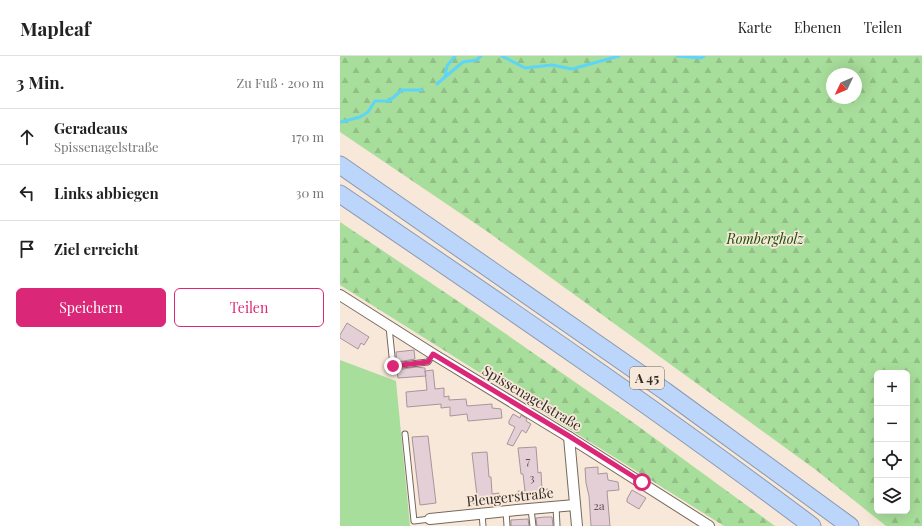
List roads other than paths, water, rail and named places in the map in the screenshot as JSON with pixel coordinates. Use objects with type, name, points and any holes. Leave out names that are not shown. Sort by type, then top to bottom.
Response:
[{"type":"highway","name":"A 45","points":[[340,165],[665,390],[850,526]]},
{"type":"highway","name":"A 45","points":[[340,194],[683,430],[812,526]]},
{"type":"street","name":"Spissenagelstraße","points":[[340,295],[433,354],[569,436],[709,526]]},
{"type":"street","points":[[569,436],[576,526]]},
{"type":"street","name":"Pleugerstraße","points":[[430,519],[449,522],[482,514],[531,508],[575,505]]},
{"type":"lane","points":[[389,326],[393,366],[428,362],[433,354]]},
{"type":"lane","name":"Pleugerstraße","points":[[405,434],[414,521],[430,519]]},
{"type":"lane","points":[[556,507],[558,526]]},
{"type":"lane","points":[[531,508],[533,526]]},
{"type":"lane","points":[[506,511],[508,526]]},
{"type":"lane","points":[[482,514],[483,526]]},
{"type":"waterway","points":[[437,84],[445,77],[447,66],[455,56]]},
{"type":"waterway","points":[[445,77],[463,62],[477,60],[481,56]]},
{"type":"waterway","points":[[502,56],[525,68],[552,65],[572,69],[619,56]]},
{"type":"waterway","points":[[677,56],[701,58],[704,56]]},
{"type":"waterway","points":[[341,122],[360,117],[368,112],[375,101],[389,101],[402,90],[422,90]]},
{"type":"park label","name":"Rombergholz","points":[[765,239]]}]
